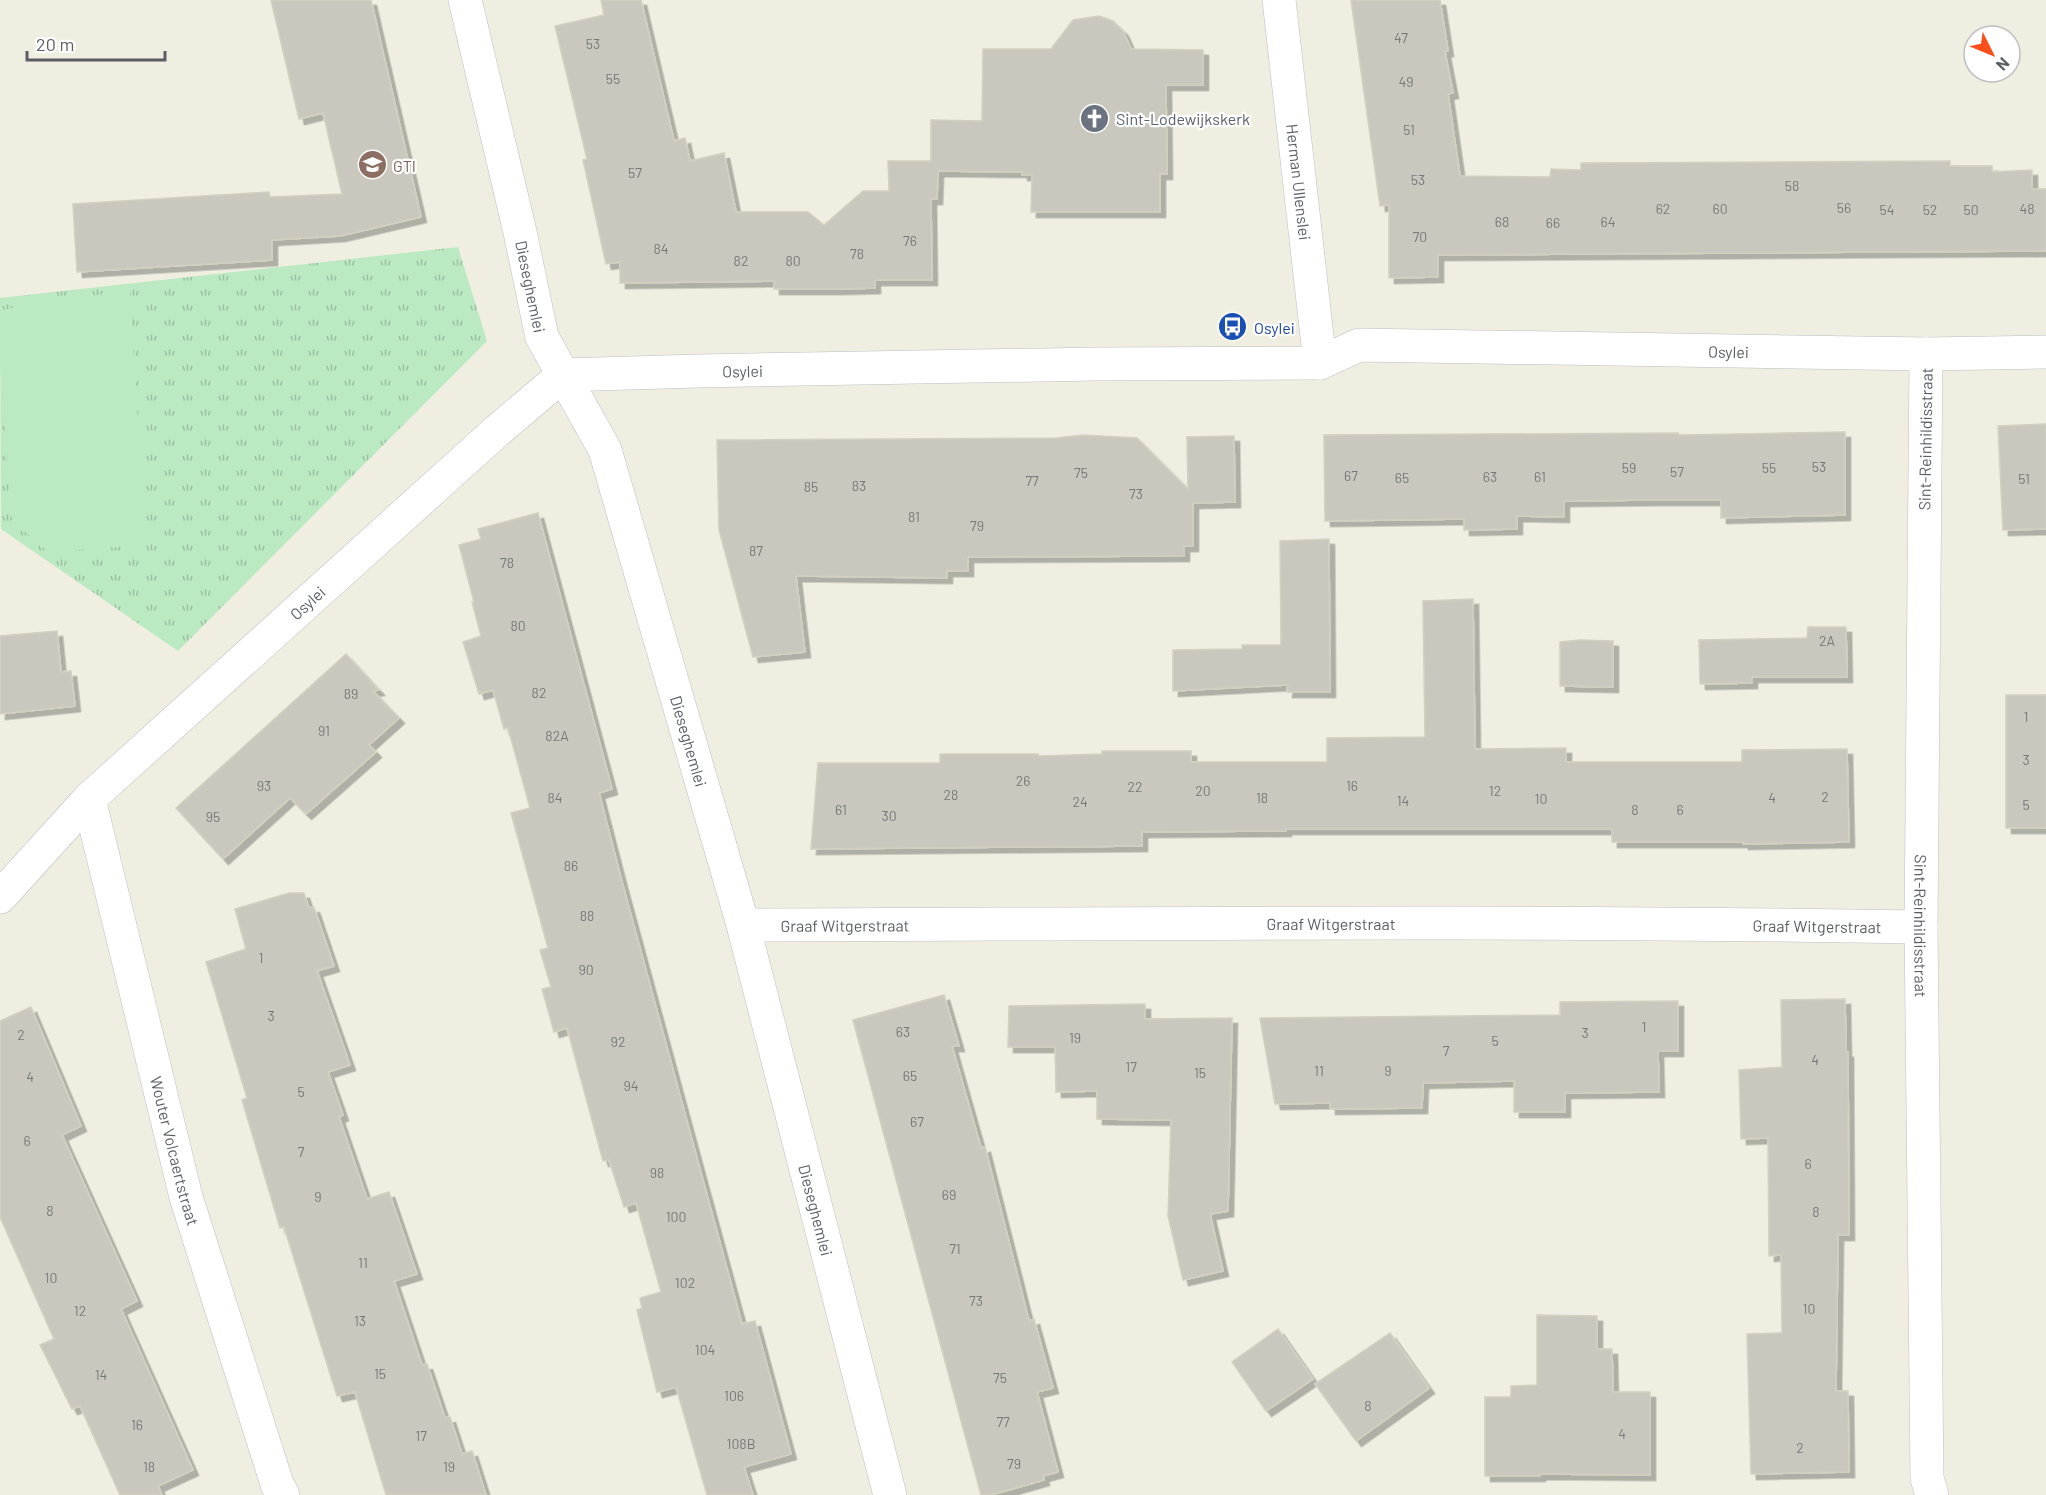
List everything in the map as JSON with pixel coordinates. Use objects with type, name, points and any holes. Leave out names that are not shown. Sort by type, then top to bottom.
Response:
[{"type":"street","name":"Dieseghemlei","points":[[465,0],[520,232],[542,337],[605,450],[742,925],[890,1495]]},
{"type":"street","name":"Herman Ullenslei","points":[[1279,0],[1320,363]]},
{"type":"street","name":"Osylei","points":[[0,897],[89,799],[496,431],[563,375],[698,370],[1320,363],[1359,345],[1926,354],[2046,352]]},
{"type":"street","name":"Sint-Reinhildisstraat","points":[[1926,354],[1920,927],[1927,1478],[1932,1495]]},
{"type":"street","name":"Wouter Volcaertstraat","points":[[89,799],[186,1197],[277,1484],[283,1495]]},
{"type":"street","name":"Graaf Witgerstraat","points":[[742,925],[1721,923],[1920,927]]},
{"type":"green space","points":[[458,247],[487,341],[178,651],[1,529],[0,298]]},
{"type":"green space","points":[[130,290],[145,545],[48,552],[12,520],[0,368],[0,310]]},
{"type":"building","points":[[271,0],[371,0],[421,217],[340,236],[272,240],[272,260],[77,272],[73,204],[269,192],[270,197],[342,194],[323,113],[299,119]]},
{"type":"building","points":[[601,0],[641,0],[674,141],[685,138],[690,161],[724,153],[736,212],[808,212],[824,225],[863,191],[889,191],[888,161],[931,161],[931,120],[982,121],[983,49],[1051,49],[1073,20],[1099,16],[1113,21],[1123,31],[1131,49],[1203,50],[1203,85],[1166,85],[1167,174],[1160,174],[1160,212],[1031,212],[1032,175],[1022,175],[1022,172],[938,171],[937,199],[931,199],[932,280],[875,280],[875,288],[839,289],[774,289],[774,281],[620,283],[620,262],[606,264],[583,160],[587,159],[555,26],[604,15]]},
{"type":"building","points":[[1351,0],[1440,0],[1448,51],[1445,52],[1453,93],[1448,94],[1460,176],[1550,177],[1551,169],[1581,170],[1581,163],[1950,161],[1950,166],[1992,166],[1992,172],[2032,170],[2032,189],[2046,189],[2046,251],[1438,255],[1438,277],[1389,278],[1389,205],[1380,206]]},
{"type":"building","points":[[2046,424],[2046,529],[2003,530],[1998,426]]},
{"type":"building","points":[[1845,432],[1845,515],[1721,518],[1721,500],[1564,501],[1564,517],[1517,516],[1517,529],[1464,530],[1464,519],[1325,521],[1324,435],[1678,433],[1679,435]]},
{"type":"building","points":[[1083,435],[1137,438],[1188,489],[1187,437],[1234,436],[1235,502],[1193,503],[1193,546],[1184,546],[1184,556],[968,557],[968,571],[947,571],[947,578],[796,576],[805,652],[753,657],[719,530],[717,440],[1057,438]]},
{"type":"building","points":[[538,513],[612,789],[599,793],[622,882],[742,1324],[755,1321],[791,1454],[744,1467],[753,1495],[707,1495],[676,1387],[657,1392],[637,1310],[642,1308],[640,1298],[661,1292],[636,1203],[624,1207],[609,1160],[603,1161],[567,1028],[554,1032],[542,989],[551,987],[540,950],[548,948],[511,813],[530,808],[508,728],[504,729],[493,690],[479,694],[463,642],[481,636],[459,545],[481,539],[478,529]]},
{"type":"building","points":[[1329,539],[1330,692],[1287,692],[1288,685],[1173,691],[1173,650],[1242,649],[1242,645],[1281,645],[1280,541]]},
{"type":"building","points":[[1473,599],[1475,749],[1566,748],[1566,762],[1742,762],[1742,750],[1847,749],[1849,842],[1743,844],[1743,842],[1612,842],[1612,829],[1286,829],[1286,831],[1142,832],[1142,846],[811,849],[818,763],[940,763],[940,754],[1038,754],[1039,756],[1102,754],[1102,751],[1191,751],[1191,762],[1327,762],[1327,738],[1425,737],[1423,601]]},
{"type":"building","points":[[1808,627],[1846,627],[1847,677],[1752,677],[1752,683],[1700,684],[1699,640],[1807,638]]},
{"type":"building","points":[[57,631],[61,672],[71,671],[75,706],[0,714],[0,636]]},
{"type":"building","points":[[1613,641],[1613,687],[1560,686],[1560,642]]},
{"type":"building","points":[[346,654],[379,690],[373,691],[399,718],[369,745],[376,752],[306,814],[290,798],[223,859],[176,808]]},
{"type":"building","points":[[2006,695],[2046,695],[2046,828],[2006,828]]},
{"type":"building","points":[[289,893],[304,893],[309,908],[314,907],[334,966],[317,971],[350,1065],[328,1072],[343,1115],[339,1117],[367,1199],[389,1192],[417,1274],[394,1281],[422,1365],[427,1364],[445,1418],[450,1417],[462,1454],[472,1451],[486,1495],[386,1495],[355,1392],[337,1396],[284,1227],[280,1228],[242,1100],[247,1098],[206,962],[246,949],[235,909]]},
{"type":"building","points":[[944,995],[959,1046],[952,1046],[981,1148],[985,1147],[1029,1321],[1034,1319],[1053,1388],[1037,1392],[1058,1472],[1043,1476],[1044,1480],[991,1495],[981,1495],[853,1020]]},
{"type":"building","points":[[1845,999],[1846,1052],[1848,1052],[1849,1235],[1838,1235],[1836,1391],[1848,1391],[1849,1472],[1751,1474],[1747,1334],[1782,1333],[1781,1255],[1769,1256],[1768,1138],[1741,1139],[1739,1070],[1782,1067],[1781,1000]]},
{"type":"building","points":[[1678,1001],[1678,1051],[1658,1051],[1659,1092],[1565,1093],[1565,1112],[1514,1112],[1514,1081],[1423,1083],[1422,1108],[1330,1109],[1330,1103],[1275,1104],[1260,1018],[1560,1015],[1560,1002]]},
{"type":"building","points":[[1145,1004],[1145,1019],[1232,1018],[1228,1211],[1210,1214],[1223,1271],[1183,1280],[1168,1216],[1171,1120],[1097,1119],[1097,1091],[1056,1092],[1055,1047],[1008,1047],[1009,1006]]},
{"type":"building","points":[[31,1007],[81,1126],[62,1135],[137,1301],[121,1309],[193,1470],[158,1486],[162,1495],[120,1495],[80,1406],[72,1409],[40,1345],[54,1339],[0,1217],[0,1021]]},
{"type":"building","points":[[1537,1315],[1597,1316],[1597,1349],[1612,1349],[1613,1392],[1650,1392],[1650,1475],[1485,1476],[1485,1397],[1511,1397],[1511,1386],[1537,1385]]},
{"type":"building","points":[[1278,1329],[1313,1379],[1266,1411],[1232,1362]]},
{"type":"building","points":[[1390,1333],[1429,1388],[1356,1441],[1315,1384]]},
{"type":"place","name":"Sint-Lodewijkskerk","points":[[1095,118]]},
{"type":"place","name":"GTI","points":[[372,165]]},
{"type":"place","name":"Osylei","points":[[1233,327]]}]
